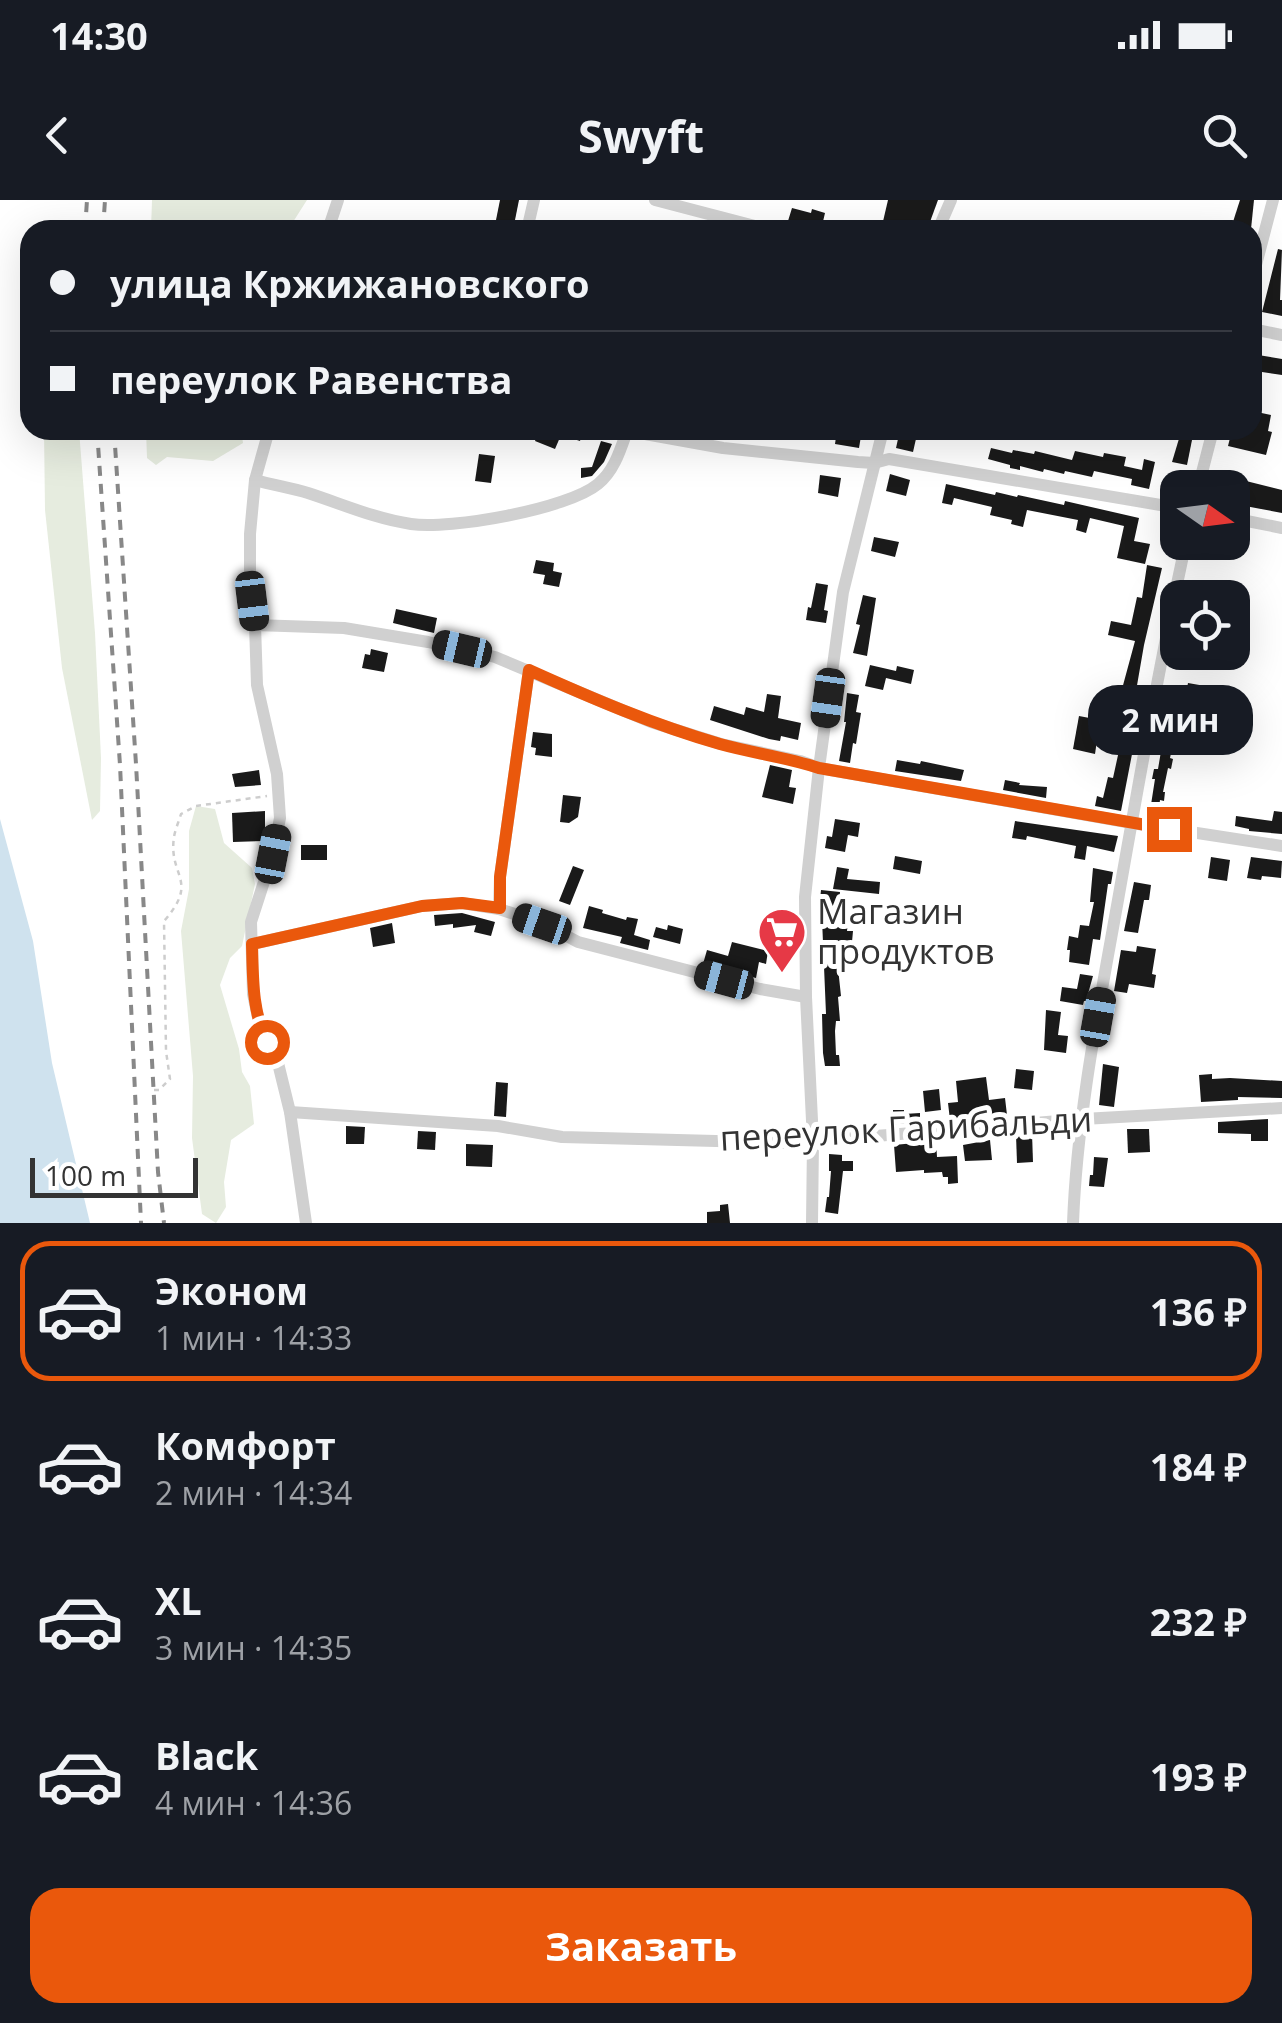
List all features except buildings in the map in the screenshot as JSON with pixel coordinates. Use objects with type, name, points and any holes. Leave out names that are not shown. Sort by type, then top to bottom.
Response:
[{"type":"street","points":[[654,200],[737,220]]},
{"type":"street","points":[[1262,242],[1273,200]]},
{"type":"street","points":[[266,440],[256,480],[250,577],[257,684],[276,774],[280,818],[251,922],[253,994],[260,1027],[276,1054],[290,1112],[306,1223]]},
{"type":"street","points":[[256,480],[383,518],[415,525],[444,524],[536,510],[583,493],[610,471],[623,440]]},
{"type":"street","points":[[676,440],[874,463],[889,459],[1160,505]]},
{"type":"street","points":[[812,1223],[805,897],[843,592],[880,440]]},
{"type":"street","points":[[1203,470],[1211,440]]},
{"type":"street","points":[[1250,522],[1282,528]]},
{"type":"street","points":[[1072,1223],[1093,1044],[1182,560]]},
{"type":"street","points":[[255,624],[344,628],[495,657],[651,722],[819,768],[1132,824],[1282,846]]},
{"type":"street","points":[[500,908],[500,877],[529,670]]},
{"type":"street","points":[[252,944],[422,906],[462,903],[500,908],[578,942],[760,989],[806,996]]},
{"type":"street","name":"переулок Гарибальди","points":[[290,1112],[498,1126],[562,1137],[790,1143],[1083,1119],[1282,1108]]},
{"type":"path","points":[[154,1090],[170,1078],[164,921],[176,908],[183,884],[173,838],[181,814],[196,806],[278,794]]},
{"type":"shaded area","points":[[152,200],[307,200],[294,220],[151,220]]},
{"type":"shaded area","points":[[44,440],[80,440],[101,758],[100,811],[92,820],[62,668],[45,510]]},
{"type":"shaded area","points":[[146,440],[243,440],[213,461],[167,457],[156,465],[147,458]]},
{"type":"shaded area","points":[[196,806],[215,809],[224,843],[252,868],[255,884],[242,946],[230,958],[220,985],[242,1072],[250,1086],[254,1124],[231,1140],[224,1182],[226,1207],[216,1223],[202,1214],[192,1138],[193,1076],[181,931],[189,889],[189,831]]},
{"type":"water","points":[[0,819],[33,941],[52,1063],[90,1223],[0,1223]]},
{"type":"railway","points":[[86,220],[87,200]]},
{"type":"railway","points":[[104,220],[105,200]]},
{"type":"railway","points":[[98,440],[120,765],[141,1223]]},
{"type":"railway","points":[[115,440],[164,1223]]},
{"type":"place","name":"Магазин продуктов","points":[[782,974]]},
{"type":"route","points":[[267,1042],[253,994],[252,944],[422,906],[462,903],[500,908],[500,877],[529,670],[651,722],[720,744],[819,768],[1169,829]]}]
